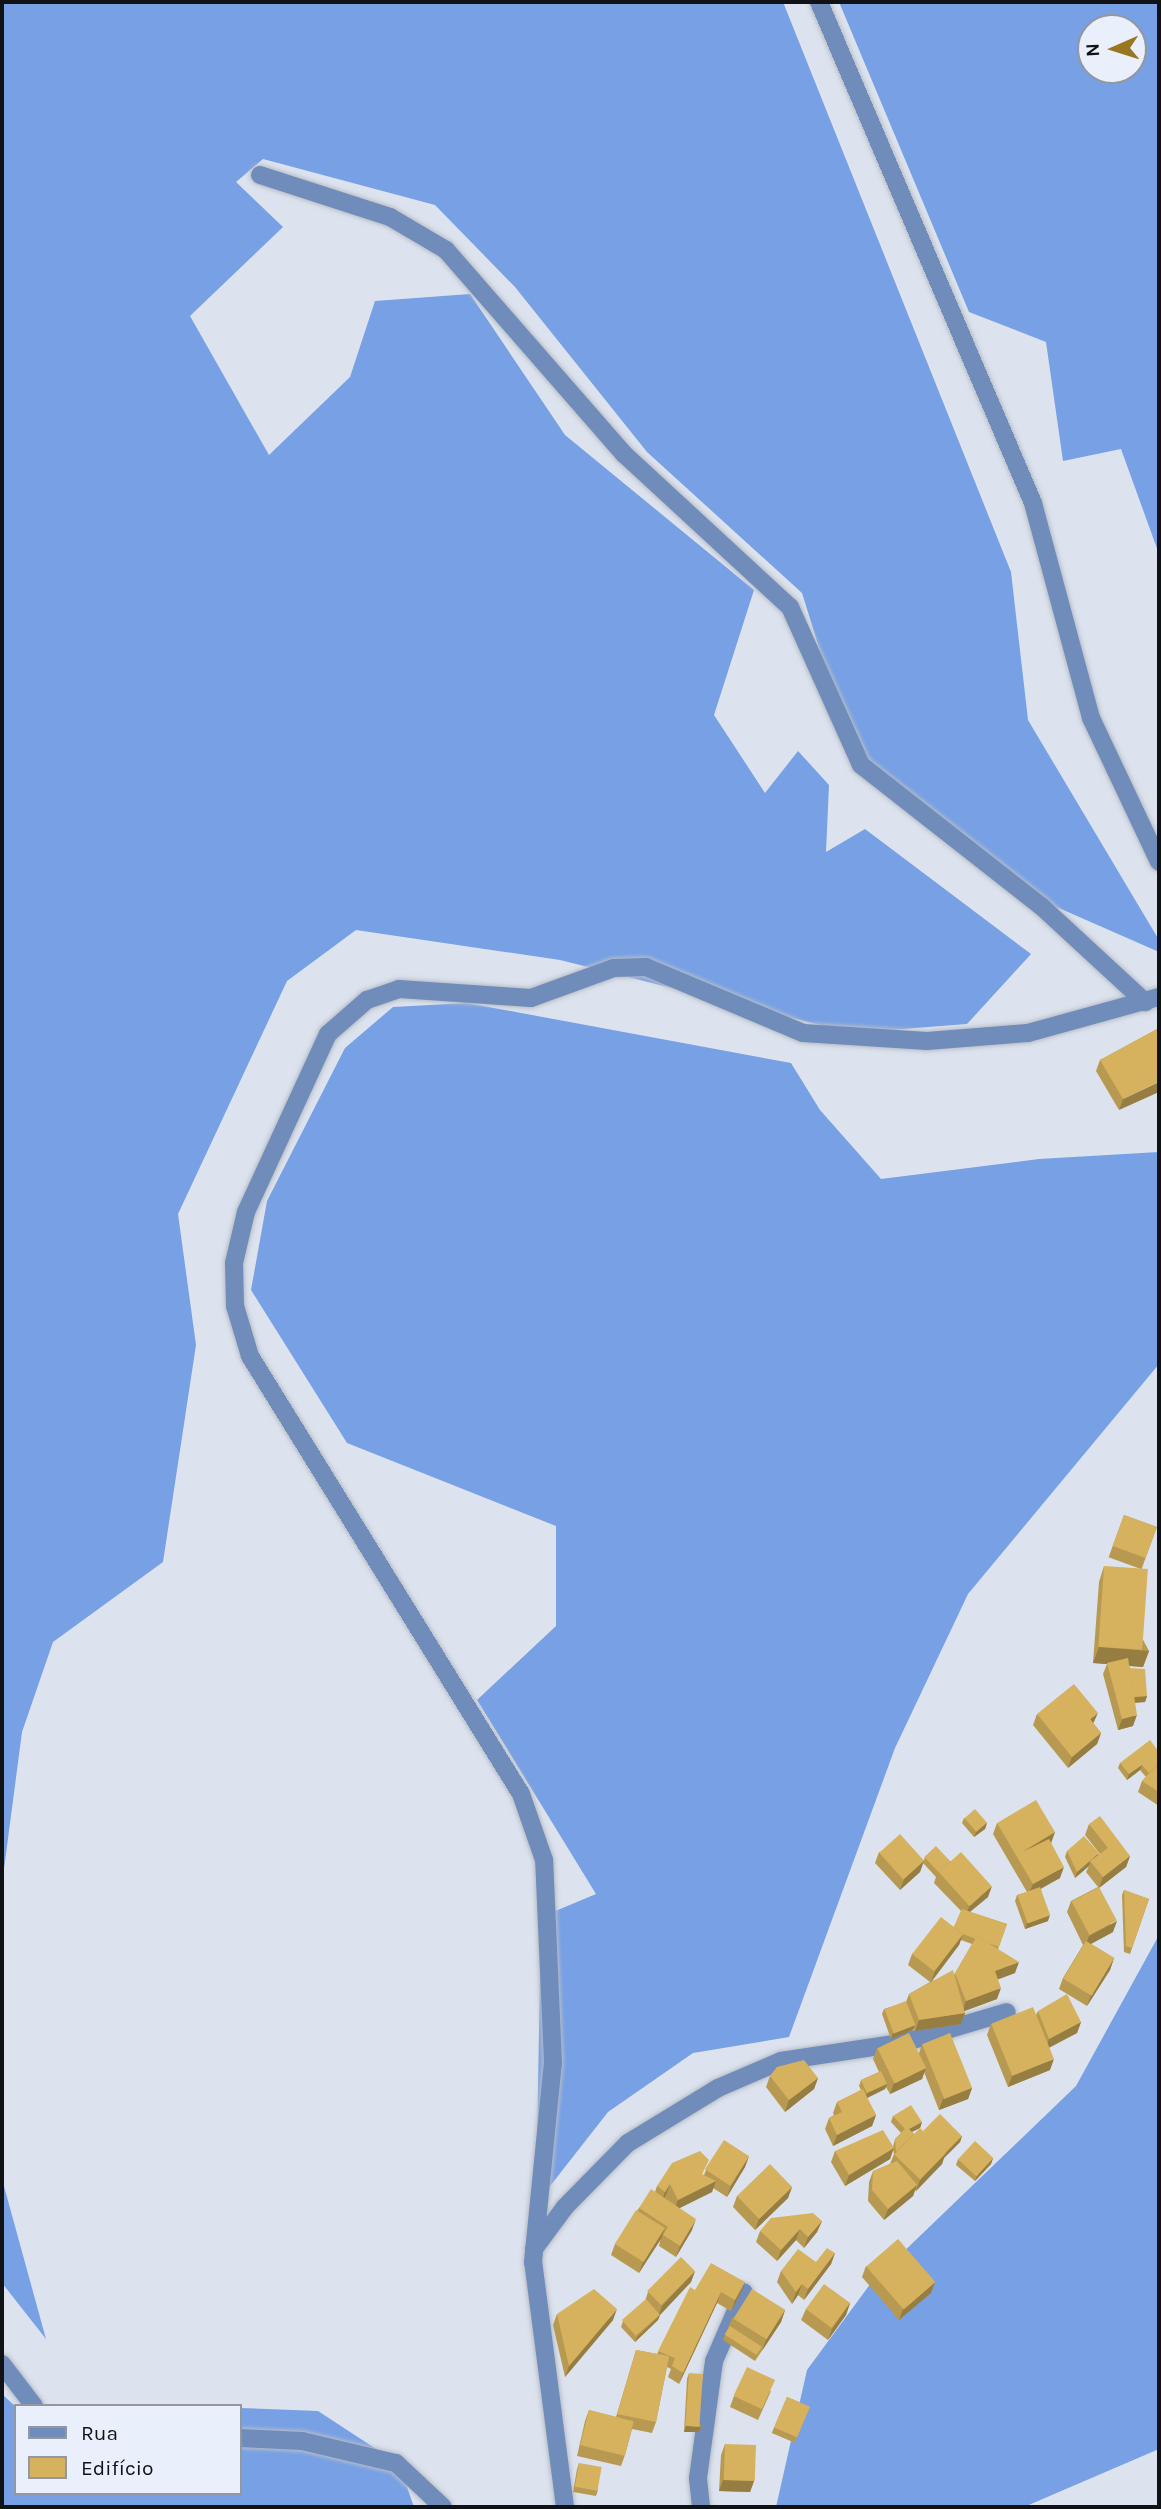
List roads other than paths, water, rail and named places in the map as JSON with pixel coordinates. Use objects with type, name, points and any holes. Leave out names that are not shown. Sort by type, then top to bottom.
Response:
[{"type":"street","points":[[819,2],[1033,503],[1091,718],[1159,862]]},
{"type":"street","points":[[260,176],[390,217],[446,250],[624,454],[790,607],[861,765],[1041,906],[1152,999]]},
{"type":"street","points":[[565,2507],[543,2370],[534,2249],[553,2063],[550,1897],[534,1827],[435,1650],[271,1393],[235,1306],[234,1263],[246,1212],[328,1034],[367,1000],[399,989],[531,998],[628,966],[664,972],[803,1033],[841,1038],[927,1041],[1028,1033],[1152,999]]},
{"type":"street","points":[[534,2249],[565,2207],[628,2143],[718,2088],[781,2061],[906,2042],[1007,2012]]},
{"type":"street","points":[[701,2507],[698,2478],[714,2361],[744,2292]]},
{"type":"street","points":[[2,2364],[32,2404]]},
{"type":"street","points":[[242,2438],[302,2441],[396,2463],[443,2507]]}]
